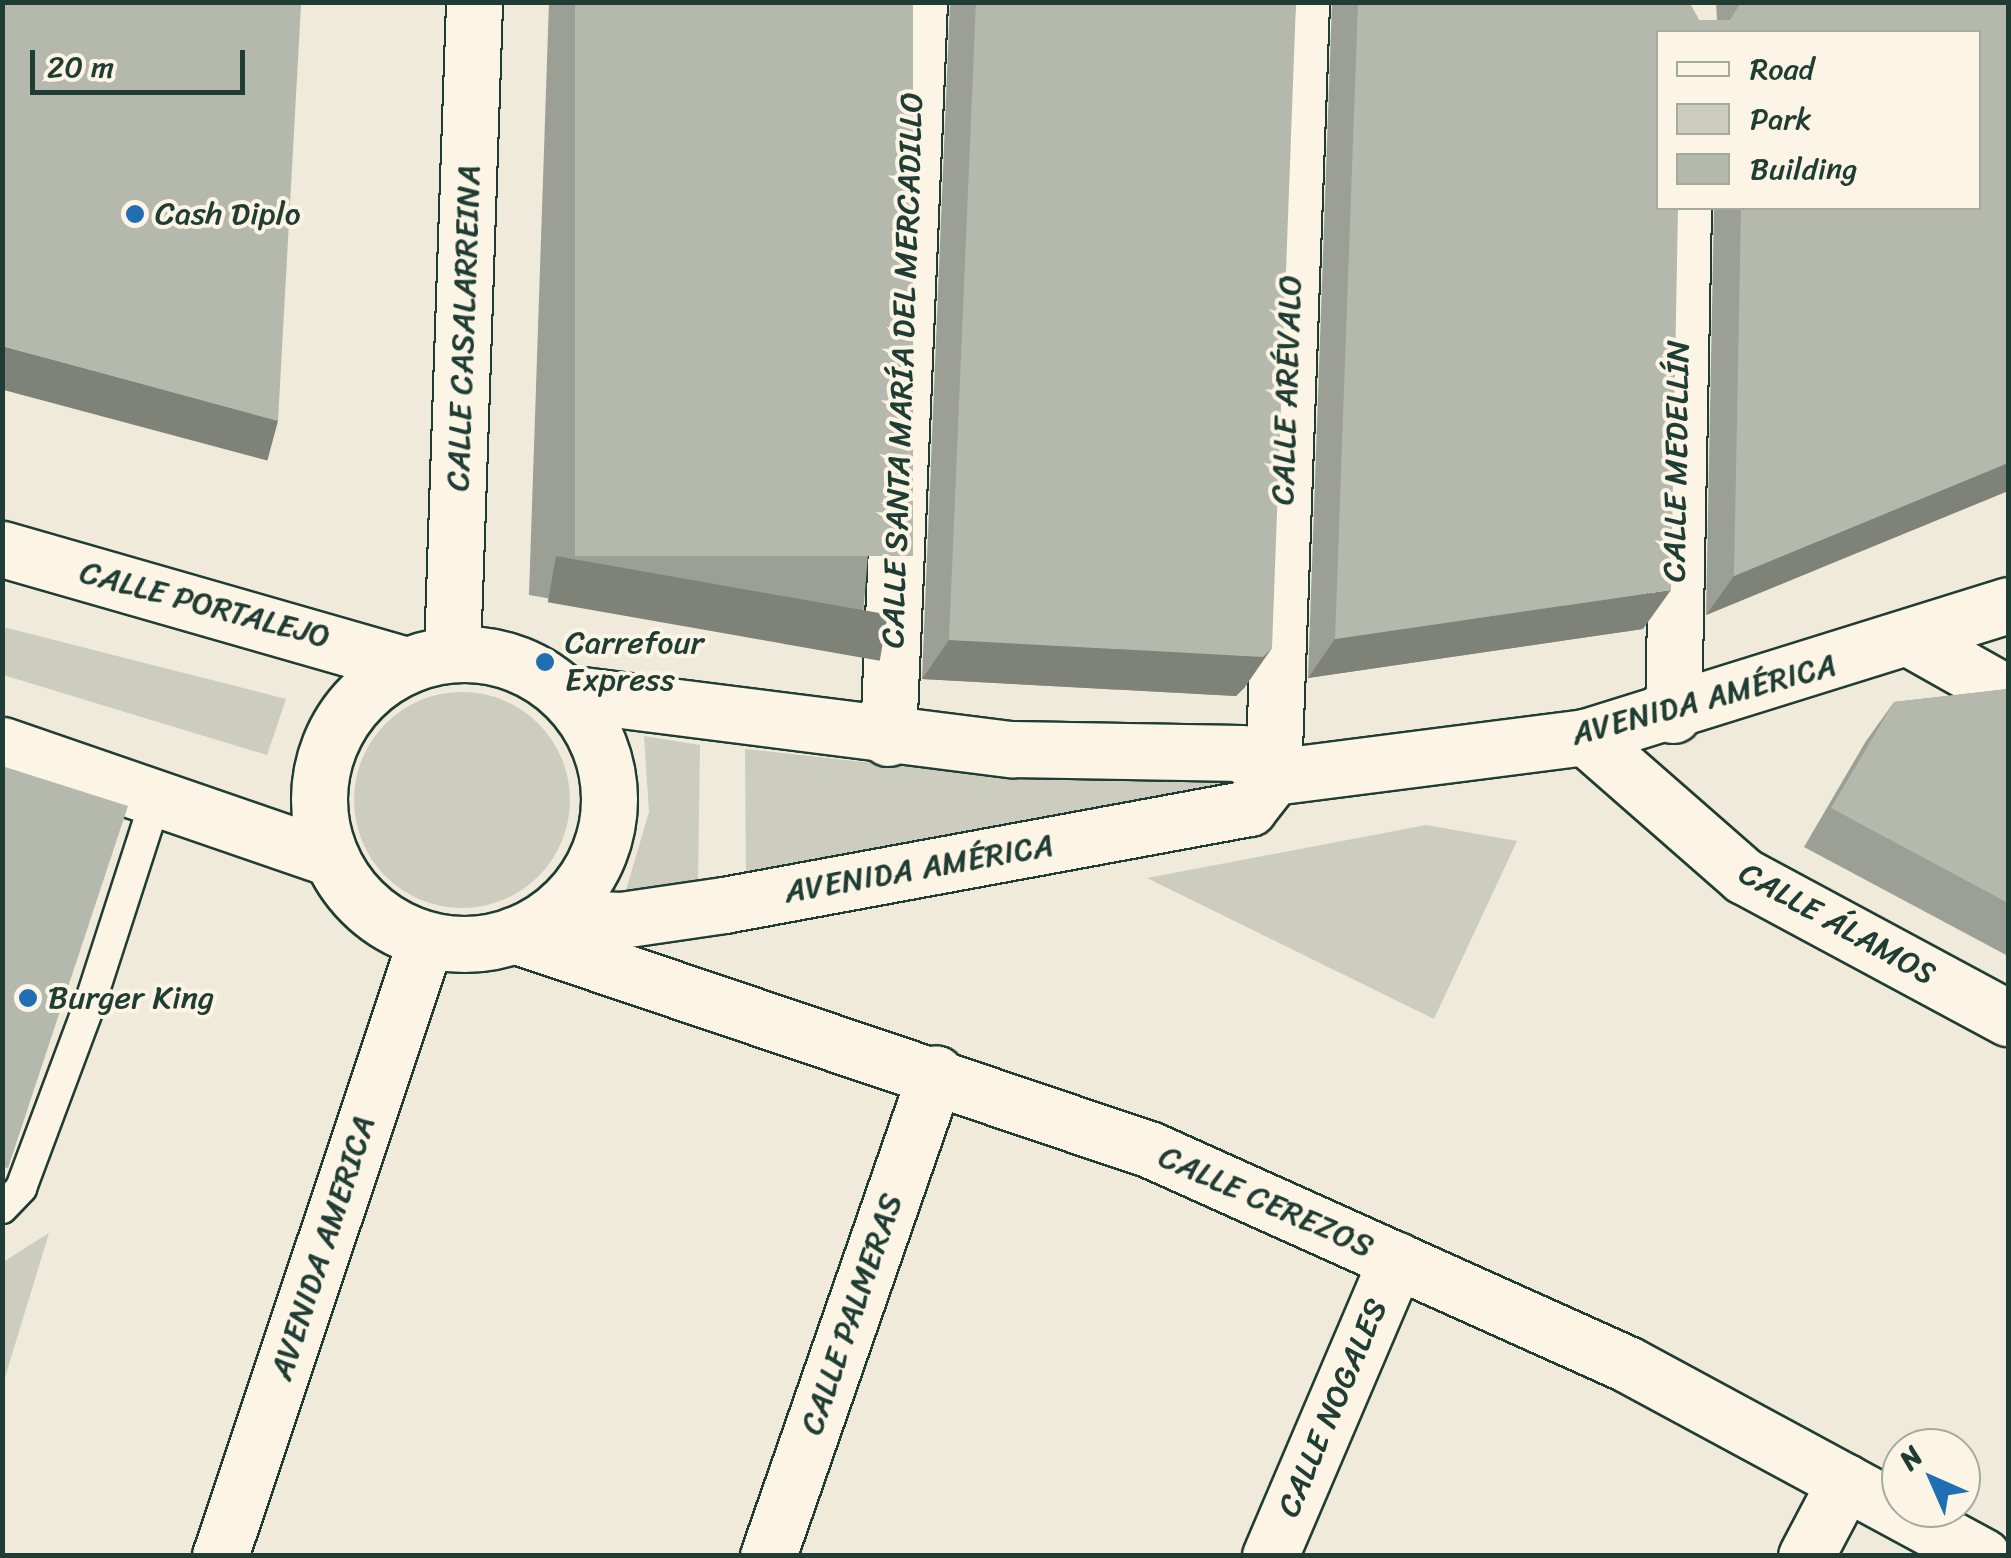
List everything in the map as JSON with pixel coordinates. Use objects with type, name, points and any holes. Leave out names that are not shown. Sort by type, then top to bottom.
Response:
[{"type":"street","name":"CALLE CASALARREINA","points":[[430,659],[474,2]]},
{"type":"street","name":"CALLE SANTA MARÍA DEL MERCADILLO","points":[[888,738],[919,2]]},
{"type":"street","name":"CALLE ARÉVALO","points":[[1273,777],[1301,2]]},
{"type":"street","name":"CALLE MEDELLÍN","points":[[1673,715],[1683,210]]},
{"type":"street","name":"CALLE PORTALEJO","points":[[2,549],[430,659]]},
{"type":"street","name":"AVENIDA AMÉRICA","points":[[531,926],[621,920],[724,905],[1229,812],[1248,808],[1273,777],[1585,737],[1673,715],[1914,641],[2008,605]]},
{"type":"street","points":[[1914,641],[2008,694]]},
{"type":"street","points":[[2,745],[330,858],[386,922],[426,940],[470,944],[531,926],[579,888],[609,809],[607,767],[566,693],[532,669],[430,659],[369,690],[322,768],[330,858]]},
{"type":"street","points":[[566,693],[888,738],[1241,753],[1273,777]]},
{"type":"street","name":"CALLE ÁLAMOS","points":[[1585,737],[1744,876],[2008,1018]]},
{"type":"street","name":"CALLE CEREZOS","points":[[531,926],[1151,1150],[1626,1364],[1982,1556]]},
{"type":"street","name":"AVENIDA AMERICA","points":[[220,1556],[426,940]]},
{"type":"street","name":"CALLE PALMERAS","points":[[768,1556],[936,1073]]},
{"type":"street","name":"CALLE NOGALES","points":[[1270,1556],[1396,1260]]},
{"type":"street","points":[[1806,1556],[1845,1482]]},
{"type":"lane","points":[[2,1208],[20,1188],[89,1006],[156,798]]},
{"type":"green space","points":[[3,627],[286,699],[267,755],[3,675]]},
{"type":"green space","points":[[462,692],[503,700],[538,724],[562,759],[570,800],[562,841],[538,876],[503,900],[462,908],[421,900],[386,876],[362,841],[354,800],[362,759],[386,724],[421,700]]},
{"type":"green space","points":[[644,736],[700,745],[698,885],[623,900],[649,812]]},
{"type":"green space","points":[[745,749],[900,766],[1234,782],[746,878]]},
{"type":"green space","points":[[1426,825],[1517,841],[1434,1019],[1147,878]]},
{"type":"green space","points":[[49,1233],[3,1384],[3,1262]]},
{"type":"building","name":"Cash Diplo","points":[[2,2],[301,5],[278,421],[2,346]]},
{"type":"building","points":[[575,2],[913,2],[913,556],[575,556]]},
{"type":"building","points":[[976,2],[1296,2],[1272,648],[1263,657],[949,640]]},
{"type":"building","points":[[1358,2],[1689,2],[1699,20],[1730,20],[1741,2],[2008,2],[2008,463],[1734,576],[1741,210],[1981,210],[1981,30],[1656,30],[1656,210],[1678,210],[1671,590],[1335,639]]},
{"type":"building","points":[[2008,689],[2008,903],[1831,808],[1894,702]]},
{"type":"building","name":"Burger King","points":[[2,766],[128,806],[8,1168],[2,1167]]},
{"type":"place","name":"Cash Diplo","points":[[135,214]]},
{"type":"place","name":"Carrefour Express","points":[[545,662]]},
{"type":"place","name":"Burger King","points":[[28,998]]}]
